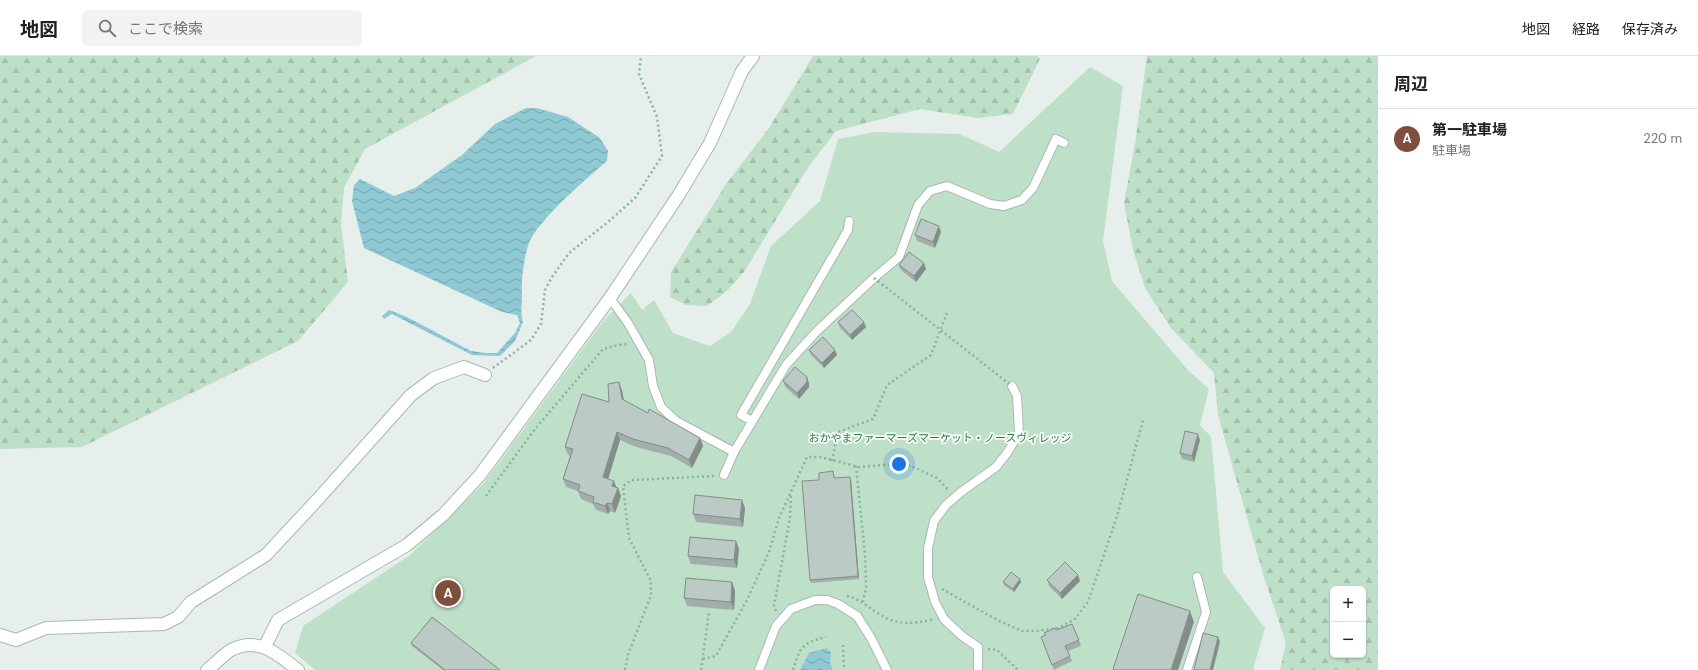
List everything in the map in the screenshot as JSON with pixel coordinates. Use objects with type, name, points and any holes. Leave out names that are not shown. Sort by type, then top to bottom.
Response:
[{"type":"street","points":[[265,646],[278,620],[408,545],[443,515],[480,475],[610,298],[678,196],[710,143],[742,71],[752,56]]},
{"type":"street","points":[[0,635],[16,640],[46,628],[164,624],[178,617],[191,602],[266,555],[319,498],[410,395],[434,378],[464,367],[485,375]]},
{"type":"street","points":[[207,670],[231,650],[250,644],[265,646],[298,670]]},
{"type":"lane","points":[[724,475],[734,452],[786,365],[817,331],[899,257],[918,205],[930,190],[947,186],[990,204],[1004,206],[1022,200],[1033,188],[1056,139],[1064,143]]},
{"type":"lane","points":[[752,421],[741,415],[848,230],[849,221]]},
{"type":"lane","points":[[610,298],[628,323],[638,344],[649,360],[653,386],[661,407],[676,421],[734,452]]},
{"type":"lane","points":[[978,670],[978,647],[962,636],[942,615],[935,602],[928,577],[928,548],[934,521],[946,504],[996,467],[1007,453],[1019,433],[1017,396],[1012,386]]},
{"type":"lane","points":[[1187,670],[1206,612],[1197,577]]},
{"type":"lane","points":[[759,670],[776,626],[791,609],[815,600],[827,600],[838,604],[857,616],[872,638],[887,670]]},
{"type":"path","points":[[485,375],[531,340],[541,324],[545,290],[552,277],[569,253],[635,198],[662,156],[657,117],[639,74],[642,56]]},
{"type":"path","points":[[874,278],[1012,386]]},
{"type":"path","points":[[832,461],[838,432],[873,419],[887,385],[931,355],[947,314]]},
{"type":"path","points":[[486,496],[535,429],[603,349],[618,345],[638,344]]},
{"type":"path","points":[[929,582],[999,621],[1022,631],[1037,631],[1058,628],[1075,619],[1088,602],[1118,513],[1143,420]]},
{"type":"path","points":[[703,659],[716,656],[747,600],[769,552],[780,518],[807,457],[820,457],[856,466],[894,464],[912,466],[937,478],[955,497]]},
{"type":"path","points":[[856,466],[865,556],[866,587],[863,602]]},
{"type":"path","points":[[625,670],[628,655],[651,595],[651,581],[629,538],[623,486],[632,480],[724,475]]},
{"type":"path","points":[[781,620],[774,606],[790,518],[791,491]]},
{"type":"path","points":[[827,600],[848,596],[863,602],[891,621],[901,623],[913,624],[942,615]]},
{"type":"path","points":[[701,670],[709,612]]},
{"type":"path","points":[[793,670],[797,656],[803,646],[809,641],[826,637]]},
{"type":"path","points":[[843,645],[844,670]]},
{"type":"path","points":[[978,647],[997,650],[1018,670]]},
{"type":"green space","points":[[0,56],[536,56],[365,149],[344,188],[341,224],[348,282],[298,341],[82,447],[0,449]]},
{"type":"green space","points":[[813,56],[1037,56],[1040,59],[1013,114],[977,118],[920,109],[836,131],[807,169],[744,272],[728,290],[707,306],[686,305],[670,297],[671,272],[726,184],[769,128]]},
{"type":"green space","points":[[1147,56],[1378,56],[1378,670],[1280,670],[1286,643],[1263,574],[1218,415],[1214,373],[1171,328],[1145,288],[1133,250],[1124,203],[1135,144]]},
{"type":"green space","name":"おかやまファーマーズマーケット・ノースヴィレッジ","points":[[1090,67],[1123,86],[1103,241],[1112,281],[1188,370],[1209,389],[1200,425],[1211,437],[1223,572],[1265,628],[1253,670],[315,670],[295,653],[303,626],[410,555],[483,484],[604,320],[631,293],[642,310],[654,300],[673,333],[710,346],[731,332],[750,304],[771,246],[820,201],[838,139],[875,132],[960,134],[999,152]]},
{"type":"water","points":[[526,108],[537,108],[568,117],[600,138],[608,151],[607,161],[552,211],[529,243],[522,276],[521,312],[523,322],[515,341],[500,356],[472,355],[392,314],[384,319],[382,316],[389,310],[407,317],[471,351],[486,353],[497,353],[515,333],[520,323],[517,315],[502,312],[364,248],[352,201],[354,185],[360,179],[394,196],[415,188],[462,155],[495,124]]},
{"type":"water","points":[[827,648],[831,652],[830,662],[833,670],[800,670],[809,653]]},
{"type":"building","points":[[921,219],[939,226],[933,242],[915,235]]},
{"type":"building","points":[[909,252],[924,263],[914,276],[899,265]]},
{"type":"building","points":[[852,310],[864,322],[850,335],[838,322]]},
{"type":"building","points":[[823,337],[835,350],[822,363],[809,350]]},
{"type":"building","points":[[795,367],[807,377],[807,382],[797,393],[783,381]]},
{"type":"building","points":[[619,382],[622,399],[648,413],[649,409],[700,438],[689,460],[668,448],[633,439],[617,432],[603,477],[614,481],[612,486],[618,488],[612,504],[607,503],[605,506],[593,502],[594,497],[578,491],[580,485],[563,479],[573,449],[565,447],[582,394],[609,402],[608,384]]},
{"type":"building","points":[[1185,431],[1198,434],[1192,456],[1180,453]]},
{"type":"building","points":[[833,471],[834,478],[850,477],[858,576],[810,580],[802,481],[819,480],[819,473]]},
{"type":"building","points":[[695,495],[742,500],[740,519],[693,514]]},
{"type":"building","points":[[690,537],[736,541],[734,560],[688,556]]},
{"type":"building","points":[[1065,562],[1078,575],[1060,593],[1047,580]]},
{"type":"building","points":[[1011,572],[1020,579],[1013,589],[1003,582]]},
{"type":"building","points":[[686,578],[732,582],[731,602],[684,598]]},
{"type":"building","points":[[1138,594],[1190,611],[1171,670],[1113,669]]},
{"type":"building","points":[[432,617],[500,670],[445,670],[411,643]]},
{"type":"building","points":[[1072,624],[1079,640],[1065,646],[1070,656],[1052,665],[1041,637],[1046,635],[1044,633],[1055,628],[1056,630]]},
{"type":"building","points":[[1203,633],[1218,637],[1210,670],[1194,670]]},
{"type":"place","name":"第一駐車場","points":[[448,593]]}]
